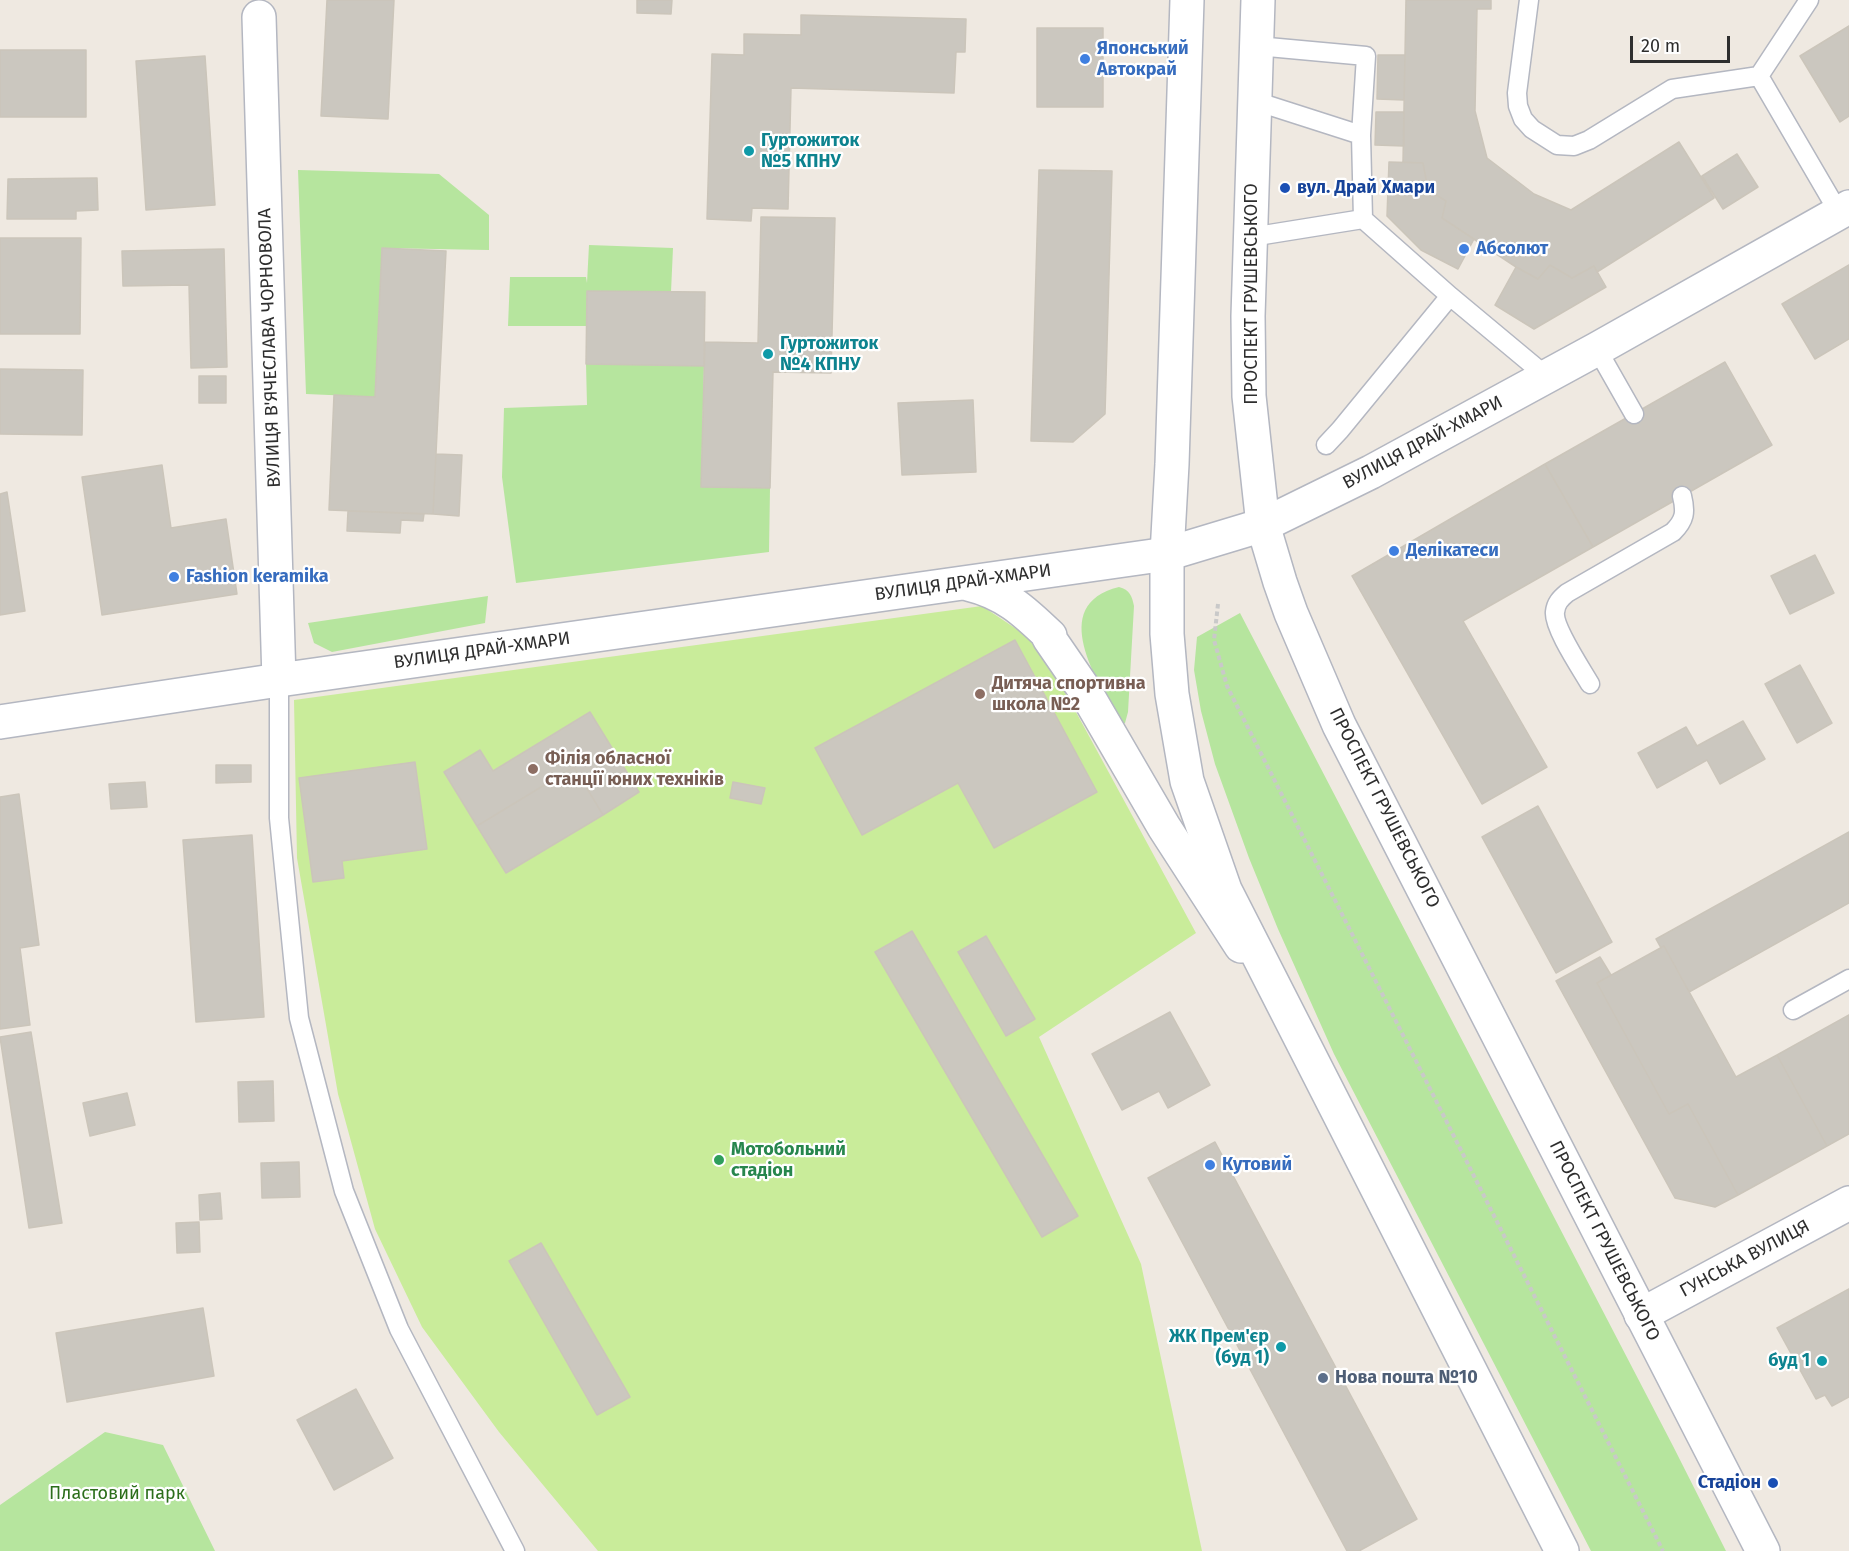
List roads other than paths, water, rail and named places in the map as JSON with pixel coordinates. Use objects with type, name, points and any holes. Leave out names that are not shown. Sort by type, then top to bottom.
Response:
[{"type":"street","points":[[1187,0],[1167,554],[1167,634],[1171,682],[1187,781],[1225,890],[1562,1551]]},
{"type":"street","name":"ПРОСПЕКТ ГРУШЕВСЬКОГО","points":[[1258,0],[1248,316],[1250,396],[1263,525],[1291,613],[1339,724],[1498,1030],[1763,1551]]},
{"type":"street","name":"ВУЛИЦЯ В'ЯЧЕСЛАВА ЧОРНОВОЛА","points":[[260,17],[279,680]]},
{"type":"street","name":"ВУЛИЦЯ ДРАЙ-ХМАРИ","points":[[0,722],[279,680],[1167,554],[1263,525],[1371,472],[1598,349],[1844,210]]},
{"type":"street","points":[[963,583],[984,588],[1002,596],[1018,606],[1050,636],[1049,638],[1082,686],[1170,837],[1302,1041]]},
{"type":"street","name":"ГУНСЬКА ВУЛИЦЯ","points":[[1641,1315],[1849,1203]]},
{"type":"lane","points":[[1529,0],[1517,93],[1518,106],[1523,119],[1532,129],[1557,145],[1574,146],[1589,140],[1672,89],[1759,76],[1809,0]]},
{"type":"lane","points":[[1257,46],[1366,56],[1361,135],[1363,219],[1546,376]]},
{"type":"lane","points":[[1759,76],[1844,210]]},
{"type":"lane","points":[[1255,101],[1361,135]]},
{"type":"lane","points":[[1251,237],[1363,219]]},
{"type":"lane","points":[[1326,445],[1450,296]]},
{"type":"lane","points":[[1598,349],[1634,414]]},
{"type":"lane","points":[[1590,684],[1557,627],[1554,614],[1557,602],[1567,593],[1673,532],[1682,523],[1685,510],[1682,496]]},
{"type":"lane","points":[[279,680],[279,818],[299,1018],[341,1179],[399,1329],[515,1551]]},
{"type":"lane","points":[[1793,1010],[1849,979]]},
{"type":"place","name":"Японський Автокрай","points":[[1085,59]]},
{"type":"place","name":"Гуртожиток №5 КПНУ","points":[[749,151]]},
{"type":"place","name":"вул. Драй Хмари","points":[[1285,188]]},
{"type":"place","name":"Абсолют","points":[[1464,249]]},
{"type":"place","name":"Гуртожиток №4 КПНУ","points":[[768,354]]},
{"type":"place","name":"Делікатеси","points":[[1394,551]]},
{"type":"place","name":"Fashion keramika","points":[[174,577]]},
{"type":"place","name":"Дитяча спортивна школа №2","points":[[980,694]]},
{"type":"place","name":"Філія обласної станції юних техніків","points":[[533,769]]},
{"type":"place","name":"Мотобольний стадіон","points":[[719,1160]]},
{"type":"place","name":"Кутовий","points":[[1210,1165]]},
{"type":"place","name":"ЖК Прем'єр (буд 1)","points":[[1281,1347]]},
{"type":"place","name":"буд 1","points":[[1822,1361]]},
{"type":"place","name":"Нова пошта №10","points":[[1323,1378]]},
{"type":"place","name":"Стадіон","points":[[1773,1483]]},
{"type":"park label","name":"Пластовий парк","points":[[117,1494]]}]
